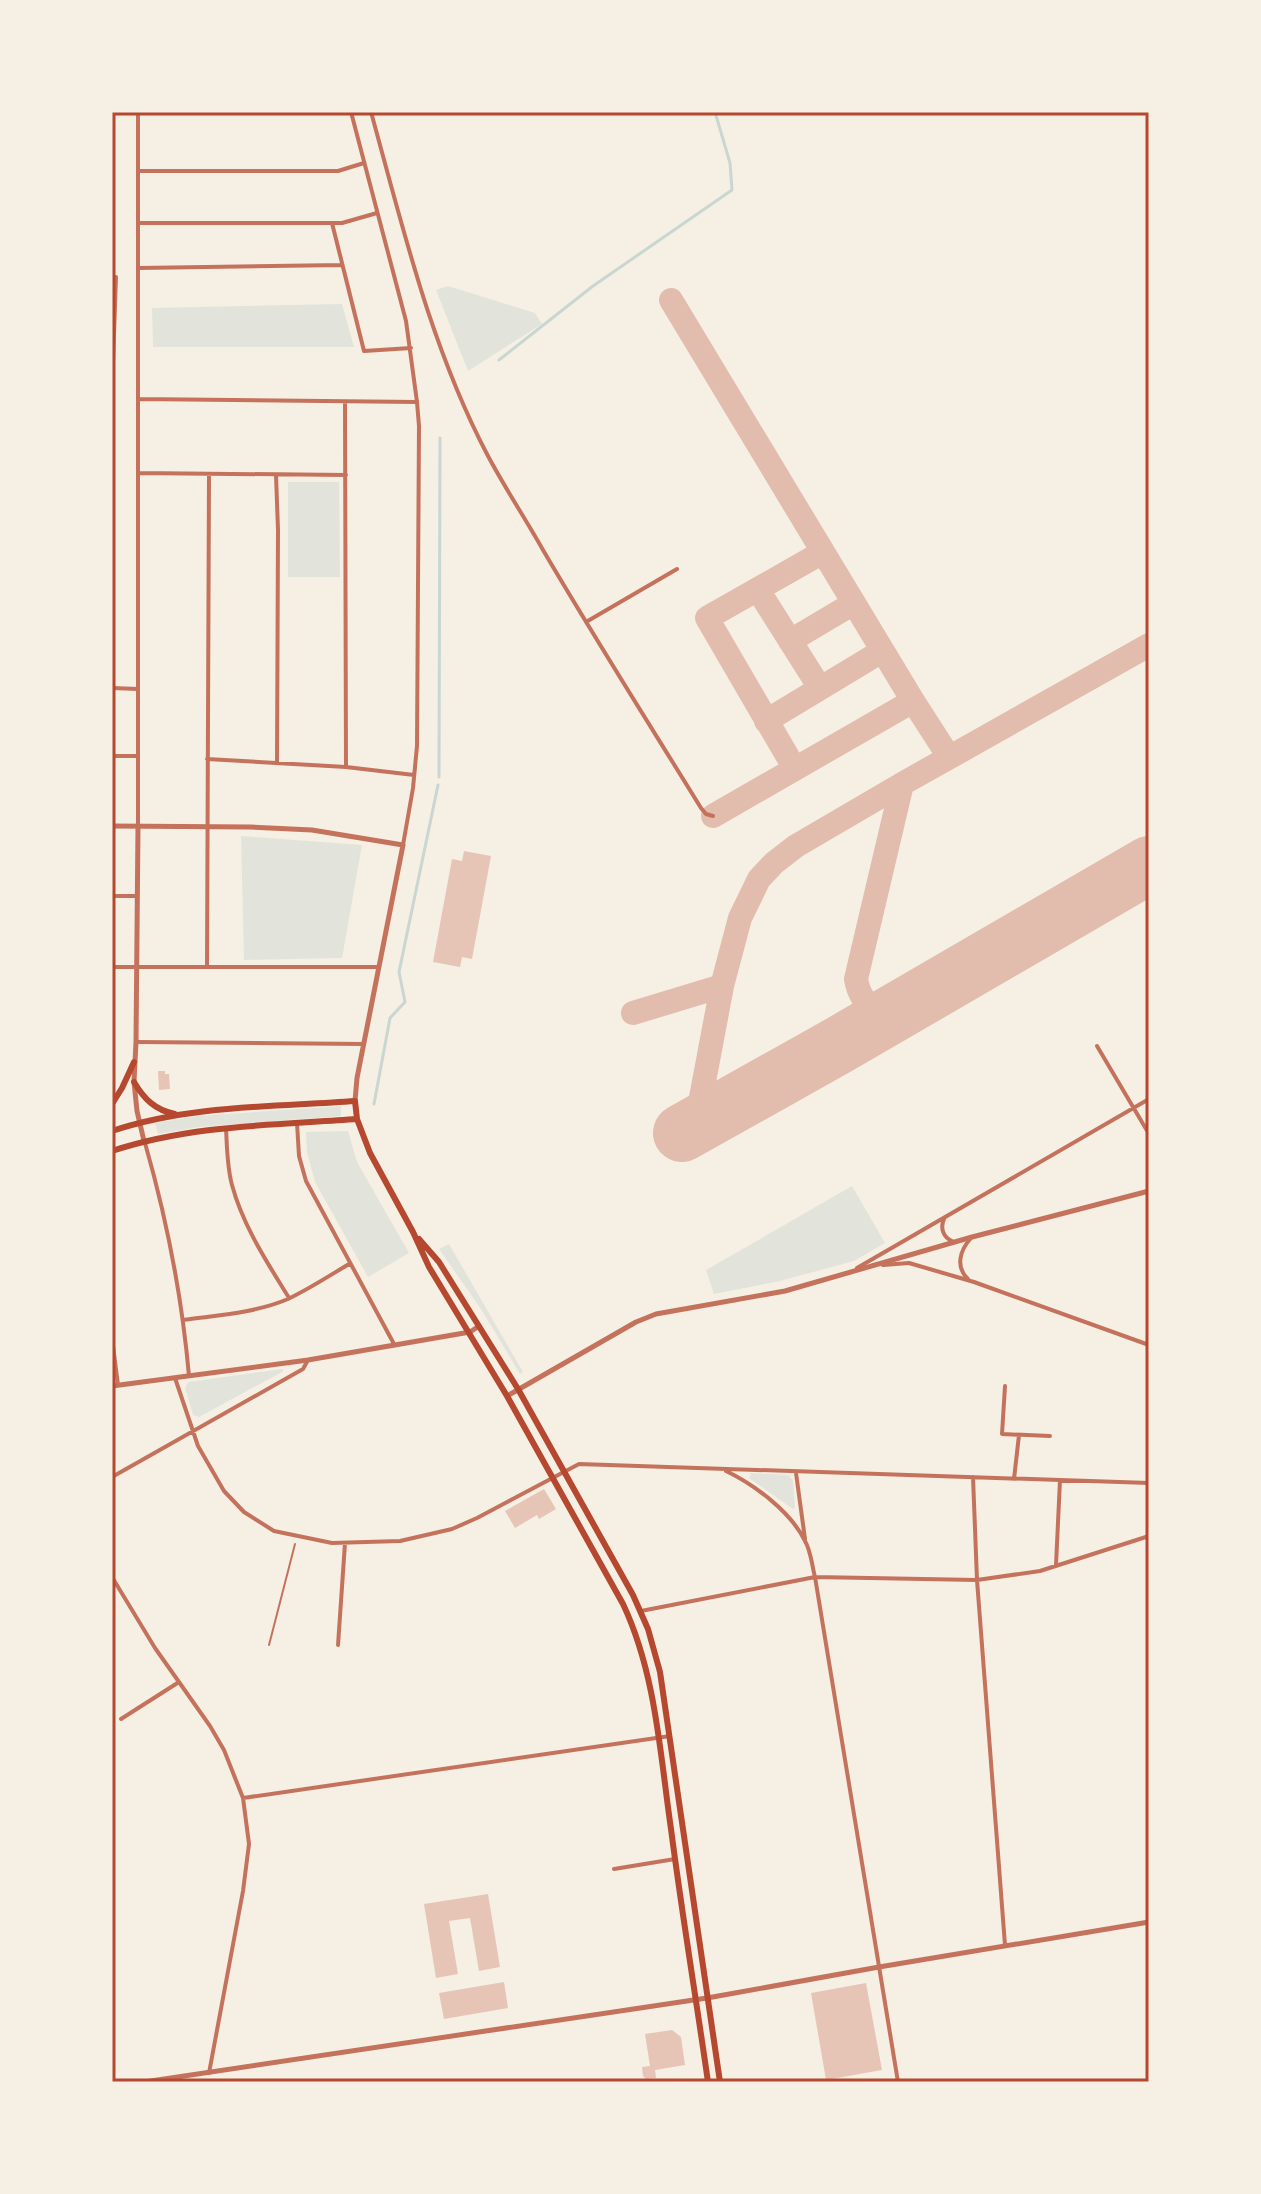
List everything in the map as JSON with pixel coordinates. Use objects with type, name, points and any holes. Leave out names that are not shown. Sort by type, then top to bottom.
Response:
[{"type":"main road","points":[[112,1104],[134,1062]]},
{"type":"main road","points":[[134,1082],[149,1103],[179,1115]]},
{"type":"main road","points":[[112,1131],[179,1115],[355,1101],[362,1135],[429,1267],[507,1396],[630,1620],[646,1668],[658,1738],[708,2082]]},
{"type":"main road","points":[[112,1151],[171,1135],[357,1119]]},
{"type":"main road","points":[[413,1232],[439,1262],[518,1389],[641,1611],[660,1672],[720,2082]]},
{"type":"street","points":[[138,112],[139,689],[134,1082],[144,1141],[171,1248],[189,1376]]},
{"type":"street","points":[[351,112],[406,321],[419,426],[414,775],[355,1101]]},
{"type":"street","points":[[371,112],[431,320],[488,455],[701,808],[713,816]]},
{"type":"street","points":[[138,171],[338,171],[364,163]]},
{"type":"street","points":[[138,223],[342,223],[377,213]]},
{"type":"street","points":[[332,223],[364,351],[411,348]]},
{"type":"street","points":[[138,268],[342,265]]},
{"type":"street","points":[[112,391],[116,277]]},
{"type":"street","points":[[138,399],[417,402]]},
{"type":"street","points":[[345,402],[346,767]]},
{"type":"street","points":[[138,473],[346,475]]},
{"type":"street","points":[[207,967],[209,474]]},
{"type":"street","points":[[276,475],[277,762]]},
{"type":"street","points":[[586,622],[677,569]]},
{"type":"street","points":[[112,688],[139,689]]},
{"type":"street","points":[[112,756],[137,756]]},
{"type":"street","points":[[207,759],[346,767],[414,775]]},
{"type":"street","points":[[112,826],[312,830],[403,845]]},
{"type":"street","points":[[112,896],[137,896]]},
{"type":"street","points":[[112,967],[379,967]]},
{"type":"street","points":[[136,1042],[364,1044]]},
{"type":"street","points":[[1097,1046],[1149,1134]]},
{"type":"street","points":[[853,1271],[1149,1099]]},
{"type":"street","points":[[297,1123],[299,1156],[306,1181],[394,1344]]},
{"type":"street","points":[[226,1128],[230,1175],[242,1214],[289,1298]]},
{"type":"street","points":[[507,1396],[636,1322],[656,1314],[785,1291],[972,1237],[1149,1191]]},
{"type":"street","points":[[944,1217],[943,1233],[954,1243]]},
{"type":"street","points":[[972,1237],[963,1246],[960,1263],[964,1276],[974,1282]]},
{"type":"street","points":[[853,1271],[903,1262],[974,1282],[1149,1345]]},
{"type":"street","points":[[183,1320],[242,1312],[289,1298],[349,1264]]},
{"type":"street","points":[[112,1338],[115,1386],[308,1360],[470,1332],[479,1326]]},
{"type":"street","points":[[112,1477],[303,1369],[308,1360]]},
{"type":"street","points":[[175,1378],[198,1446],[209,1468],[224,1491],[244,1512],[274,1531],[295,1537],[345,1543],[400,1541],[452,1529],[579,1464],[1149,1483]]},
{"type":"street","points":[[1005,1386],[1002,1434],[1050,1436]]},
{"type":"street","points":[[1014,1479],[1019,1435]]},
{"type":"street","points":[[724,1470],[747,1481],[768,1498],[806,1541]]},
{"type":"street","points":[[796,1473],[898,2082]]},
{"type":"street","points":[[973,1477],[977,1580],[1005,1945]]},
{"type":"street","points":[[1056,1565],[1060,1480]]},
{"type":"street","points":[[641,1611],[815,1577],[977,1580],[1040,1571],[1149,1536]]},
{"type":"street","points":[[295,1537],[295,1544]]},
{"type":"street","points":[[338,1645],[345,1543]]},
{"type":"street","points":[[112,1577],[155,1648],[210,1726],[224,1750],[243,1798],[249,1844],[209,2073]]},
{"type":"street","points":[[121,1719],[179,1682]]},
{"type":"street","points":[[243,1798],[670,1736]]},
{"type":"street","points":[[614,1869],[675,1859]]},
{"type":"street","points":[[144,2082],[695,2000],[1149,1922]]},
{"type":"lane","points":[[269,1645],[295,1544]]},
{"type":"shaded area","points":[[448,286],[535,313],[542,324],[468,371],[436,290]]},
{"type":"shaded area","points":[[342,304],[354,347],[153,347],[152,308]]},
{"type":"shaded area","points":[[288,482],[339,482],[340,577],[288,577]]},
{"type":"shaded area","points":[[241,836],[362,845],[342,958],[244,960]]},
{"type":"shaded area","points":[[341,1106],[341,1116],[199,1127],[158,1134],[155,1123],[197,1116]]},
{"type":"shaded area","points":[[348,1131],[357,1162],[409,1253],[368,1277],[315,1182],[307,1152],[306,1132]]},
{"type":"shaded area","points":[[852,1186],[885,1243],[854,1261],[780,1281],[714,1294],[706,1270]]},
{"type":"shaded area","points":[[449,1244],[523,1372],[520,1374],[481,1309],[439,1249]]},
{"type":"shaded area","points":[[282,1369],[282,1372],[199,1417],[193,1415],[185,1388],[188,1382]]},
{"type":"shaded area","points":[[751,1473],[789,1475],[793,1481],[795,1508],[749,1478]]},
{"type":"building","points":[[464,851],[491,856],[472,959],[462,957],[460,967],[433,962],[452,859],[462,861]]},
{"type":"building","points":[[158,1071],[169,1074],[170,1089],[159,1090]]},
{"type":"building","points":[[544,1489],[556,1509],[539,1519],[537,1515],[515,1528],[505,1511]]},
{"type":"building","points":[[488,1894],[500,1967],[479,1971],[470,1918],[449,1921],[458,1974],[436,1978],[424,1904]]},
{"type":"building","points":[[504,1982],[508,2008],[444,2019],[439,1993]]},
{"type":"building","points":[[866,1983],[882,2070],[826,2080],[811,1993]]},
{"type":"building","points":[[672,2030],[681,2037],[685,2065],[655,2070],[656,2078],[646,2079],[642,2067],[650,2066],[645,2034]]},
{"type":"waterway","points":[[499,360],[593,286],[732,190],[730,163],[715,112]]},
{"type":"waterway","points":[[439,777],[440,438]]},
{"type":"waterway","points":[[374,1104],[390,1018],[405,1002],[399,972],[438,785]]},
{"type":"taxiway","points":[[671,300],[949,757]]},
{"type":"taxiway","points":[[795,769],[707,618],[823,552]]},
{"type":"taxiway","points":[[758,590],[820,688]]},
{"type":"taxiway","points":[[790,641],[854,603]]},
{"type":"taxiway","points":[[696,1124],[722,986],[740,918],[759,879],[774,863],[796,846],[902,784],[1149,645]]},
{"type":"taxiway","points":[[766,721],[882,651]]},
{"type":"taxiway","points":[[713,816],[913,701]]},
{"type":"taxiway","points":[[896,1012],[880,1010],[868,1004],[856,979],[902,784]]},
{"type":"taxiway","points":[[633,1013],[722,986]]},
{"type":"runway","points":[[682,1133],[1149,865]]}]
